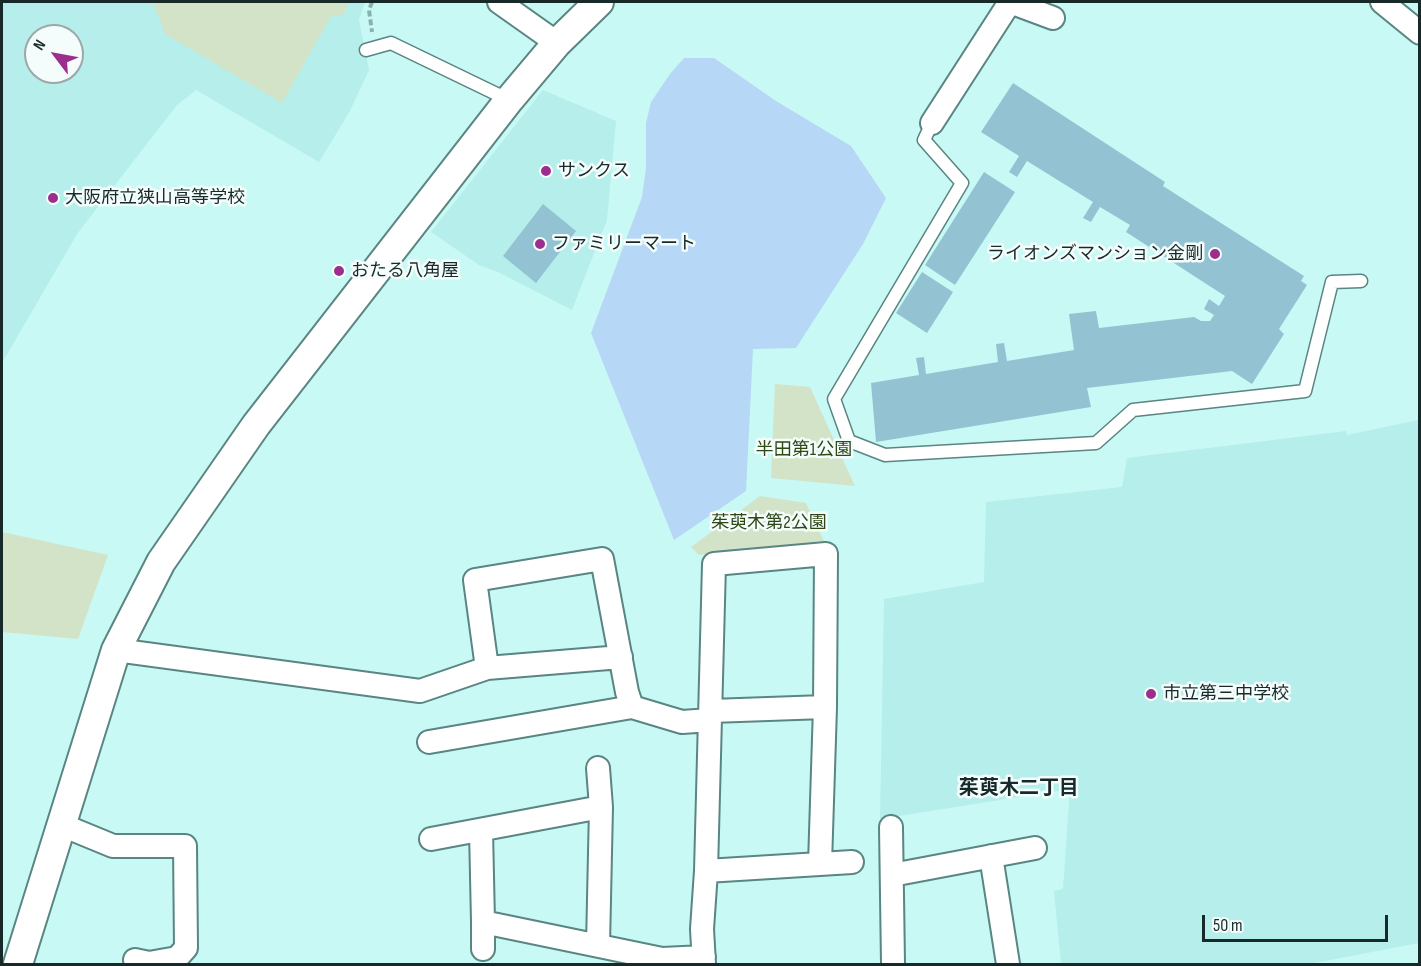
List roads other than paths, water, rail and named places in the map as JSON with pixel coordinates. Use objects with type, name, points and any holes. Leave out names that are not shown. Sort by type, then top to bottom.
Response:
[{"type":"street","points":[[499,2],[557,43]]},
{"type":"street","points":[[18,964],[116,650],[161,562],[256,424],[509,100],[557,43],[599,2]]},
{"type":"street","points":[[932,123],[1010,2],[1053,18]]},
{"type":"street","points":[[1382,2],[1419,33]]},
{"type":"street","points":[[483,922],[662,959],[704,961],[702,929],[706,872],[714,564],[826,554],[825,707],[820,864]]},
{"type":"street","points":[[487,668],[475,580],[602,559],[632,707]]},
{"type":"street","points":[[116,650],[420,691],[487,668],[621,657]]},
{"type":"street","points":[[429,742],[632,707],[681,722],[710,716],[825,707]]},
{"type":"street","points":[[598,768],[601,807],[598,945]]},
{"type":"street","points":[[431,839],[601,807]]},
{"type":"street","points":[[62,825],[113,846],[185,846],[186,948],[177,958],[149,963],[135,960]]},
{"type":"street","points":[[891,827],[893,964]]},
{"type":"street","points":[[481,830],[483,949]]},
{"type":"street","points":[[892,875],[1035,848]]},
{"type":"street","points":[[991,856],[1008,964]]},
{"type":"street","points":[[706,872],[852,862]]},
{"type":"lane","points":[[370,48],[391,43],[509,100]]},
{"type":"lane","points":[[932,123],[924,141],[962,183],[834,399],[849,441],[885,455],[1096,443],[1133,410],[1305,391],[1332,282],[1361,280]]},
{"type":"place","name":"サンクス","points":[[546,171]]},
{"type":"place","name":"大阪府立狭山高等学校","points":[[53,198]]},
{"type":"place","name":"ファミリーマート","points":[[540,244]]},
{"type":"place","name":"ライオンズマンション金剛","points":[[1215,254]]},
{"type":"place","name":"おたる八角屋","points":[[339,271]]},
{"type":"place","name":"市立第三中学校","points":[[1151,694]]},
{"type":"district","name":"茱萸木二丁目","points":[[1019,789]]},
{"type":"park label","name":"半田第1公園","points":[[804,450]]},
{"type":"park label","name":"茱萸木第2公園","points":[[769,523]]}]
